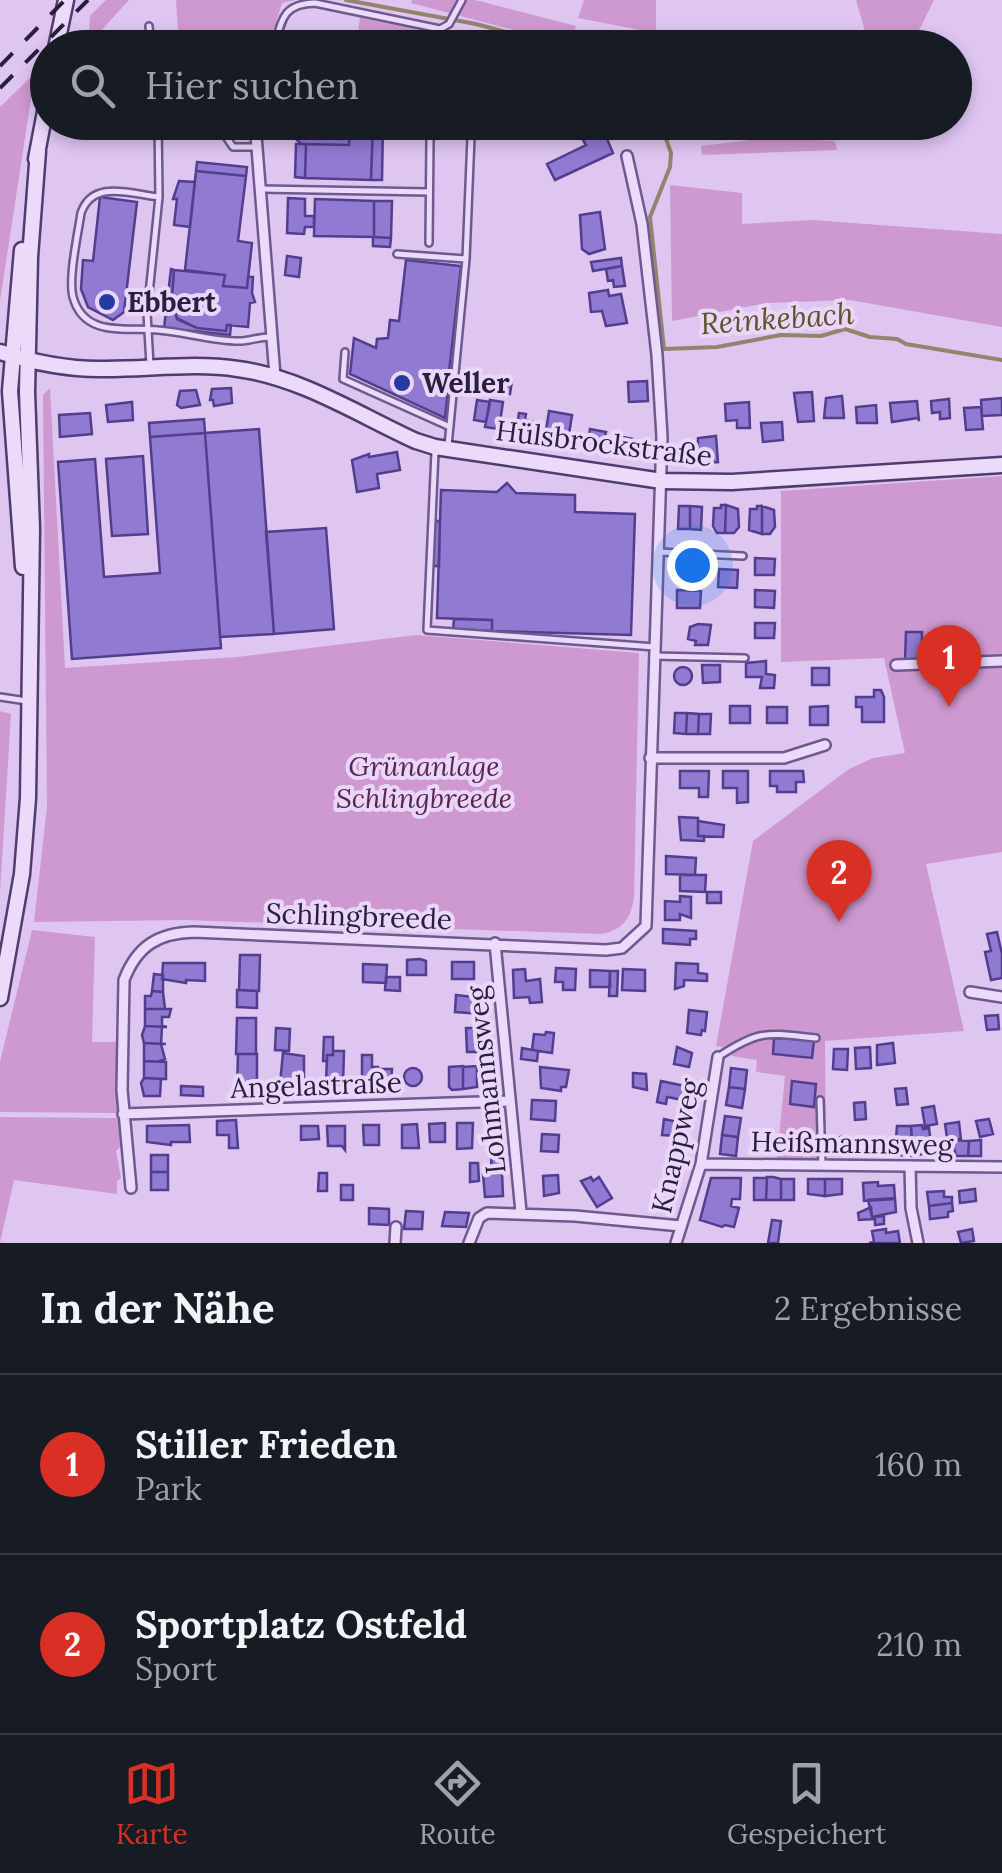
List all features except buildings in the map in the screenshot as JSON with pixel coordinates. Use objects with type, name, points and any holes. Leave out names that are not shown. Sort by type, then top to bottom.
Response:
[{"type":"main road","points":[[60,30],[66,0]]},
{"type":"main road","points":[[0,998],[22,874],[29,702],[28,621],[11,404],[25,221],[40,140]]},
{"type":"main road","points":[[14,357],[30,257],[38,151]]},
{"type":"main road","points":[[0,320],[16,303]]},
{"type":"main road","name":"Hülsbrockstraße","points":[[14,357],[96,370],[217,366],[275,376],[442,448],[662,481],[732,482],[1002,465]]},
{"type":"street","points":[[256,140],[275,376]]},
{"type":"street","name":"Schlingbreede","points":[[131,1188],[123,1114],[124,980],[139,951],[161,936],[194,932],[606,950],[622,948],[646,926],[662,481],[654,336],[642,224],[627,156]]},
{"type":"street","points":[[896,665],[1002,661]]},
{"type":"street","points":[[650,758],[784,758],[825,745]]},
{"type":"street","name":"Lohmannsweg","points":[[495,943],[521,1212]]},
{"type":"street","points":[[970,992],[1002,997]]},
{"type":"street","name":"Knappweg","points":[[676,1243],[701,1164],[718,1058]]},
{"type":"street","name":"Angelastraße","points":[[123,1114],[510,1101]]},
{"type":"street","name":"Heißmannsweg","points":[[701,1164],[1002,1168]]},
{"type":"street","points":[[910,1166],[918,1243]]},
{"type":"street","name":"Lohmannsweg","points":[[469,1243],[478,1218],[487,1213],[521,1212],[681,1226]]},
{"type":"street","points":[[395,1243],[396,1227]]},
{"type":"lane","points":[[279,30],[288,10],[298,3],[315,3],[440,30],[449,24],[462,0]]},
{"type":"lane","points":[[149,26],[149,30]]},
{"type":"lane","points":[[151,368],[146,312],[159,197],[158,140]]},
{"type":"lane","points":[[228,140],[233,147],[257,147]]},
{"type":"lane","points":[[429,244],[430,140]]},
{"type":"lane","points":[[471,140],[466,259],[450,428],[442,448],[427,630],[744,658]]},
{"type":"lane","points":[[260,188],[430,192]]},
{"type":"lane","points":[[159,197],[102,190],[85,202],[80,213],[72,295],[80,312],[94,325],[133,332],[148,330],[243,341],[274,337]]},
{"type":"lane","points":[[397,254],[466,259]]},
{"type":"lane","points":[[345,352],[343,378],[450,428]]},
{"type":"lane","points":[[660,552],[743,556]]},
{"type":"lane","points":[[0,696],[29,702]]},
{"type":"lane","points":[[718,1058],[748,1037],[765,1033],[816,1038]]},
{"type":"lane","points":[[820,1100],[822,1166]]},
{"type":"green space","points":[[106,0],[129,0],[102,30],[89,30],[90,16]]},
{"type":"green space","points":[[176,0],[295,0],[282,3],[273,30],[178,30]]},
{"type":"green space","points":[[475,0],[576,26],[574,30],[514,30],[411,3]]},
{"type":"green space","points":[[584,0],[656,0],[656,30],[578,18]]},
{"type":"green space","points":[[856,0],[934,0],[919,30],[865,30]]},
{"type":"green space","points":[[360,18],[418,30],[358,30]]},
{"type":"green space","points":[[30,78],[30,106],[0,301],[0,107]]},
{"type":"green space","points":[[750,140],[820,140],[835,141],[837,150],[702,155],[701,146]]},
{"type":"green space","points":[[670,185],[742,193],[742,224],[812,220],[1002,234],[1002,327],[850,300],[767,303],[672,321]]},
{"type":"green space","name":"Grünanlage Schlingbreede","points":[[50,388],[65,668],[237,657],[416,635],[639,653],[634,898],[625,922],[602,934],[185,920],[34,922],[47,807],[43,395]]},
{"type":"green space","points":[[1002,476],[1002,852],[926,864],[964,1031],[825,1041],[826,1159],[777,1158],[785,1076],[756,1072],[757,1060],[732,1056],[727,1048],[716,1046],[753,841],[849,769],[873,758],[905,753],[884,658],[781,662],[781,491]]},
{"type":"green space","points":[[0,711],[11,714],[0,893]]},
{"type":"green space","points":[[32,930],[95,937],[92,1042],[116,1042],[118,1113],[0,1112],[0,1062]]},
{"type":"green space","points":[[0,1117],[118,1118],[120,1147],[116,1151],[121,1178],[117,1181],[117,1194],[14,1180],[0,1243]]},
{"type":"waterway","points":[[346,0],[499,30]]},
{"type":"waterway","name":"Reinkebach","points":[[666,140],[670,167],[650,217],[664,349],[717,347],[781,335],[821,336],[845,329],[870,337],[1002,360]]},
{"type":"railway","points":[[35,30],[65,0]]},
{"type":"railway","points":[[58,30],[88,0]]},
{"type":"railway","points":[[0,66],[30,36]]},
{"type":"railway","points":[[0,88],[30,58]]},
{"type":"place","name":"Ebbert","points":[[107,302]]},
{"type":"place","name":"Weller","points":[[402,383]]},
{"type":"place","name":"Stiller Frieden","points":[[949,707]]},
{"type":"place","name":"Sportplatz Ostfeld","points":[[839,922]]}]
